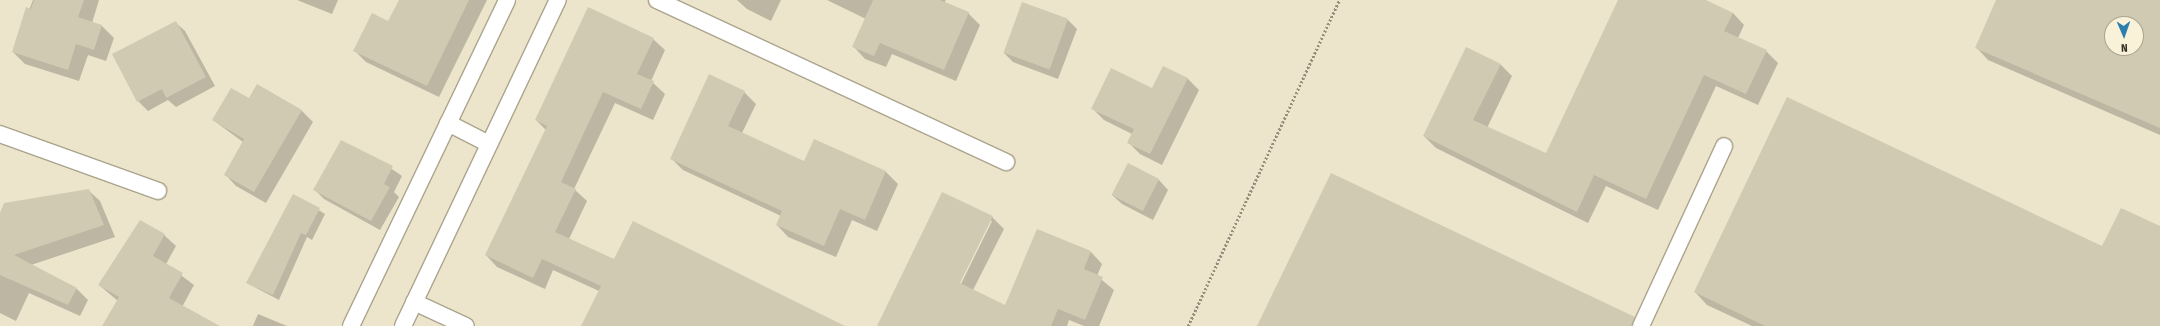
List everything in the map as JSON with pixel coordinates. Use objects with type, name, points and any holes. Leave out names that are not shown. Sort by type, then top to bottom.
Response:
[{"type":"lane","points":[[351,326],[507,0]]},
{"type":"lane","points":[[403,326],[558,0]]},
{"type":"lane","points":[[657,0],[1006,162]]},
{"type":"lane","points":[[448,123],[489,144]]},
{"type":"lane","points":[[0,134],[158,191]]},
{"type":"lane","points":[[1641,326],[1724,146]]},
{"type":"lane","points":[[414,302],[466,326]]},
{"type":"path","points":[[1188,326],[1339,0]]},
{"type":"building","points":[[34,0],[84,0],[78,17],[102,25],[94,50],[76,44],[68,70],[12,52],[26,7],[31,9]]},
{"type":"building","points":[[399,0],[469,0],[427,86],[353,51],[372,13],[388,21]]},
{"type":"building","points":[[873,0],[940,0],[969,12],[944,70],[880,43],[874,56],[852,47]]},
{"type":"building","points":[[1618,0],[1706,0],[1733,13],[1724,31],[1767,50],[1746,94],[1704,75],[1646,199],[1594,175],[1577,212],[1423,136],[1466,47],[1501,64],[1473,120],[1546,153]]},
{"type":"building","points":[[1996,0],[2160,0],[2160,128],[1975,48]]},
{"type":"building","points":[[1022,2],[1068,19],[1050,70],[1004,53]]},
{"type":"building","points":[[588,7],[654,38],[637,74],[654,81],[641,109],[603,92],[561,182],[576,189],[555,232],[614,259],[633,221],[845,326],[581,326],[601,286],[542,259],[533,278],[485,255],[547,126],[535,120]]},
{"type":"building","points":[[176,21],[206,77],[166,98],[162,89],[137,102],[112,54]]},
{"type":"building","points":[[1163,66],[1188,78],[1150,154],[1127,143],[1134,129],[1091,109],[1111,68],[1152,88]]},
{"type":"building","points":[[709,74],[745,91],[728,126],[804,161],[814,139],[886,171],[865,220],[840,209],[824,246],[776,225],[782,211],[670,159]]},
{"type":"building","points":[[257,84],[302,110],[254,192],[224,175],[244,139],[212,120],[231,88],[249,98]]},
{"type":"building","points":[[1787,97],[2102,246],[2121,208],[2160,226],[2160,326],[1765,326],[1694,292]]},
{"type":"building","points":[[341,140],[393,166],[384,184],[390,187],[371,221],[313,190]]},
{"type":"building","points":[[1128,163],[1159,179],[1143,211],[1112,195]]},
{"type":"building","points":[[1331,173],[1635,317],[1632,326],[1257,326]]},
{"type":"building","points":[[89,189],[104,225],[14,255],[77,288],[68,305],[0,275],[0,213],[4,203]]},
{"type":"building","points":[[942,192],[993,216],[960,283],[1005,305],[1037,229],[1091,251],[1084,269],[1103,277],[1085,320],[1058,309],[1051,326],[877,326]]},
{"type":"building","points":[[293,194],[320,208],[306,235],[301,233],[273,295],[246,283]]},
{"type":"building","points":[[140,220],[165,234],[153,256],[183,273],[169,298],[220,326],[102,326],[119,297],[98,285]]}]
